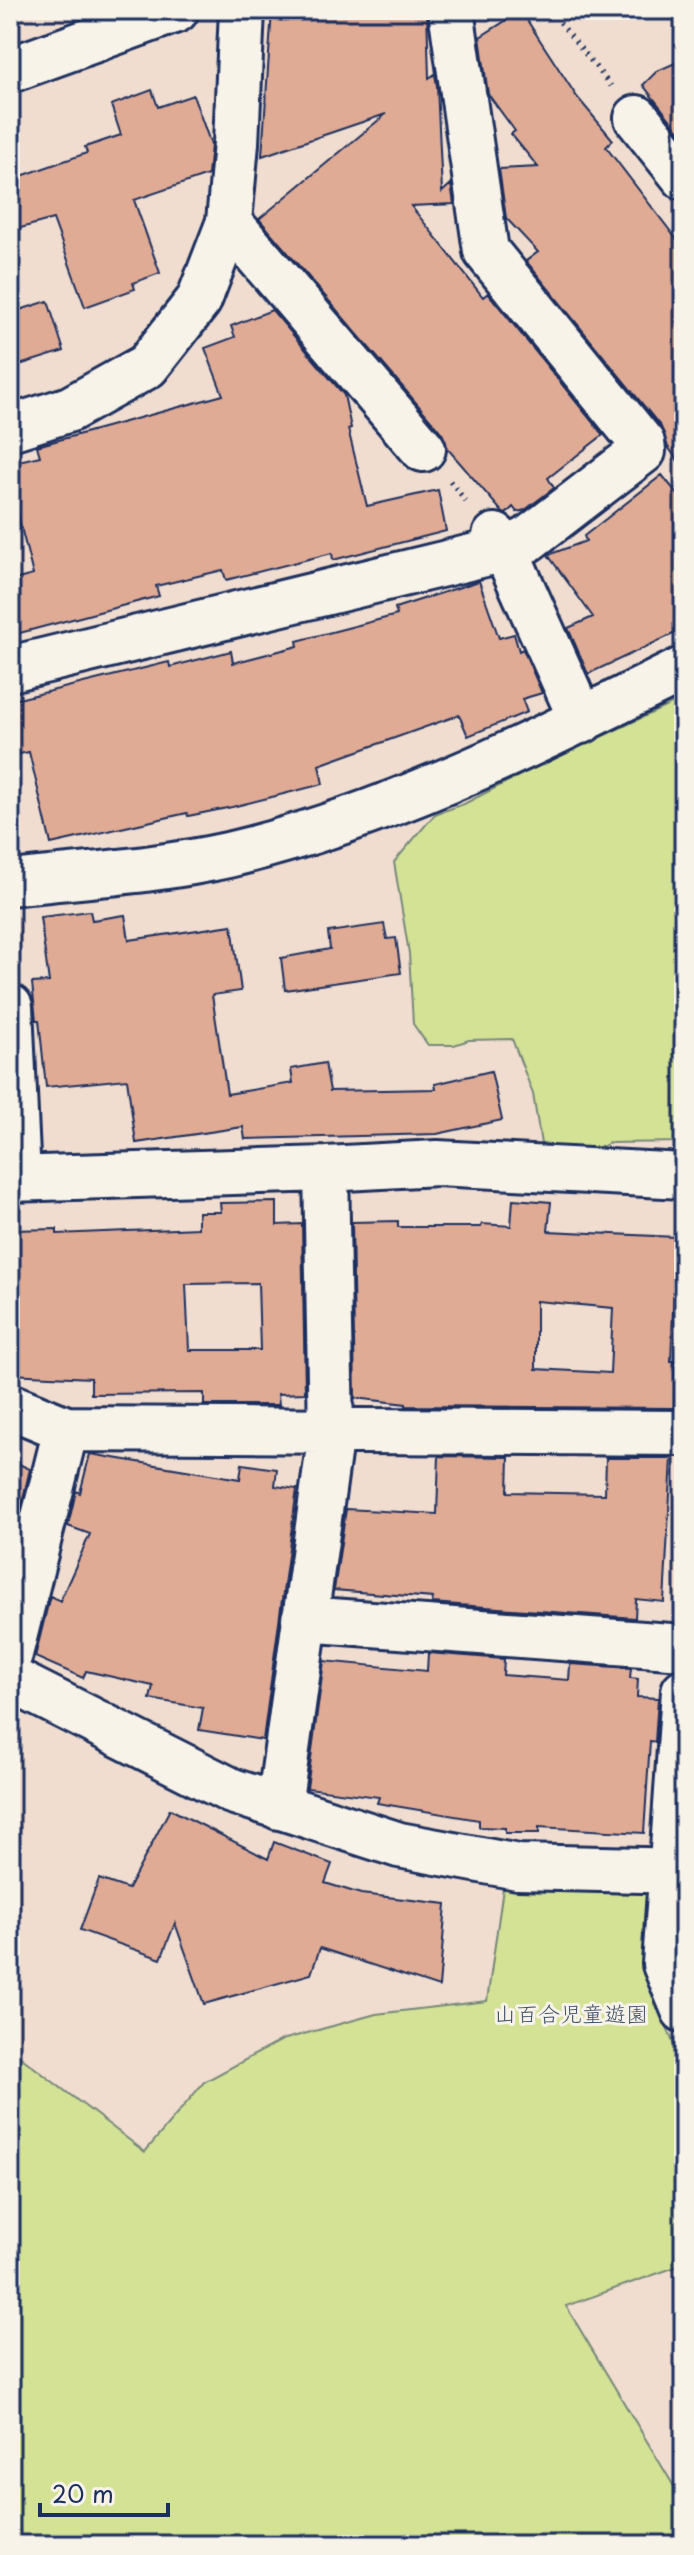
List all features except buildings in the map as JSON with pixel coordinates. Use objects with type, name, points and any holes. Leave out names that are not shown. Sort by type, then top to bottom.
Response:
[{"type":"street","points":[[10,70],[176,10]]},
{"type":"street","points":[[10,428],[70,409],[147,366],[199,300],[229,222],[242,10]]},
{"type":"street","points":[[10,669],[500,543],[527,540],[643,451],[642,443],[486,251],[451,10]]},
{"type":"street","points":[[637,118],[684,177]]},
{"type":"street","points":[[229,222],[423,449]]},
{"type":"street","points":[[500,543],[582,721]]},
{"type":"street","points":[[10,883],[148,869],[227,855],[328,827],[445,784],[582,721],[684,669]]},
{"type":"street","points":[[10,1007],[14,1178],[437,1163],[684,1176]]},
{"type":"street","points":[[279,1807],[331,1432],[326,1169]]},
{"type":"street","points":[[10,1406],[66,1429],[684,1433]]},
{"type":"street","points":[[10,1654],[66,1429]]},
{"type":"street","points":[[304,1619],[684,1647]]},
{"type":"street","points":[[10,1679],[232,1791],[399,1845],[518,1867],[678,1871]]},
{"type":"street","points":[[684,1691],[678,1871],[665,1964],[684,2010]]},
{"type":"path","points":[[550,10],[637,118]]},
{"type":"path","points":[[423,449],[500,543]]},
{"type":"green space","points":[[684,698],[684,1142],[609,1143],[585,1150],[541,1144],[533,1094],[512,1039],[428,1045],[413,1024],[409,953],[394,862],[435,814],[464,804]]},
{"type":"green space","name":"山百合児童遊園","points":[[504,1881],[637,1884],[649,1898],[643,1965],[684,2071],[684,2264],[566,2306],[684,2503],[684,2545],[10,2545],[10,2049],[145,2152],[204,2082],[282,2040],[376,2014],[487,2001]]}]
